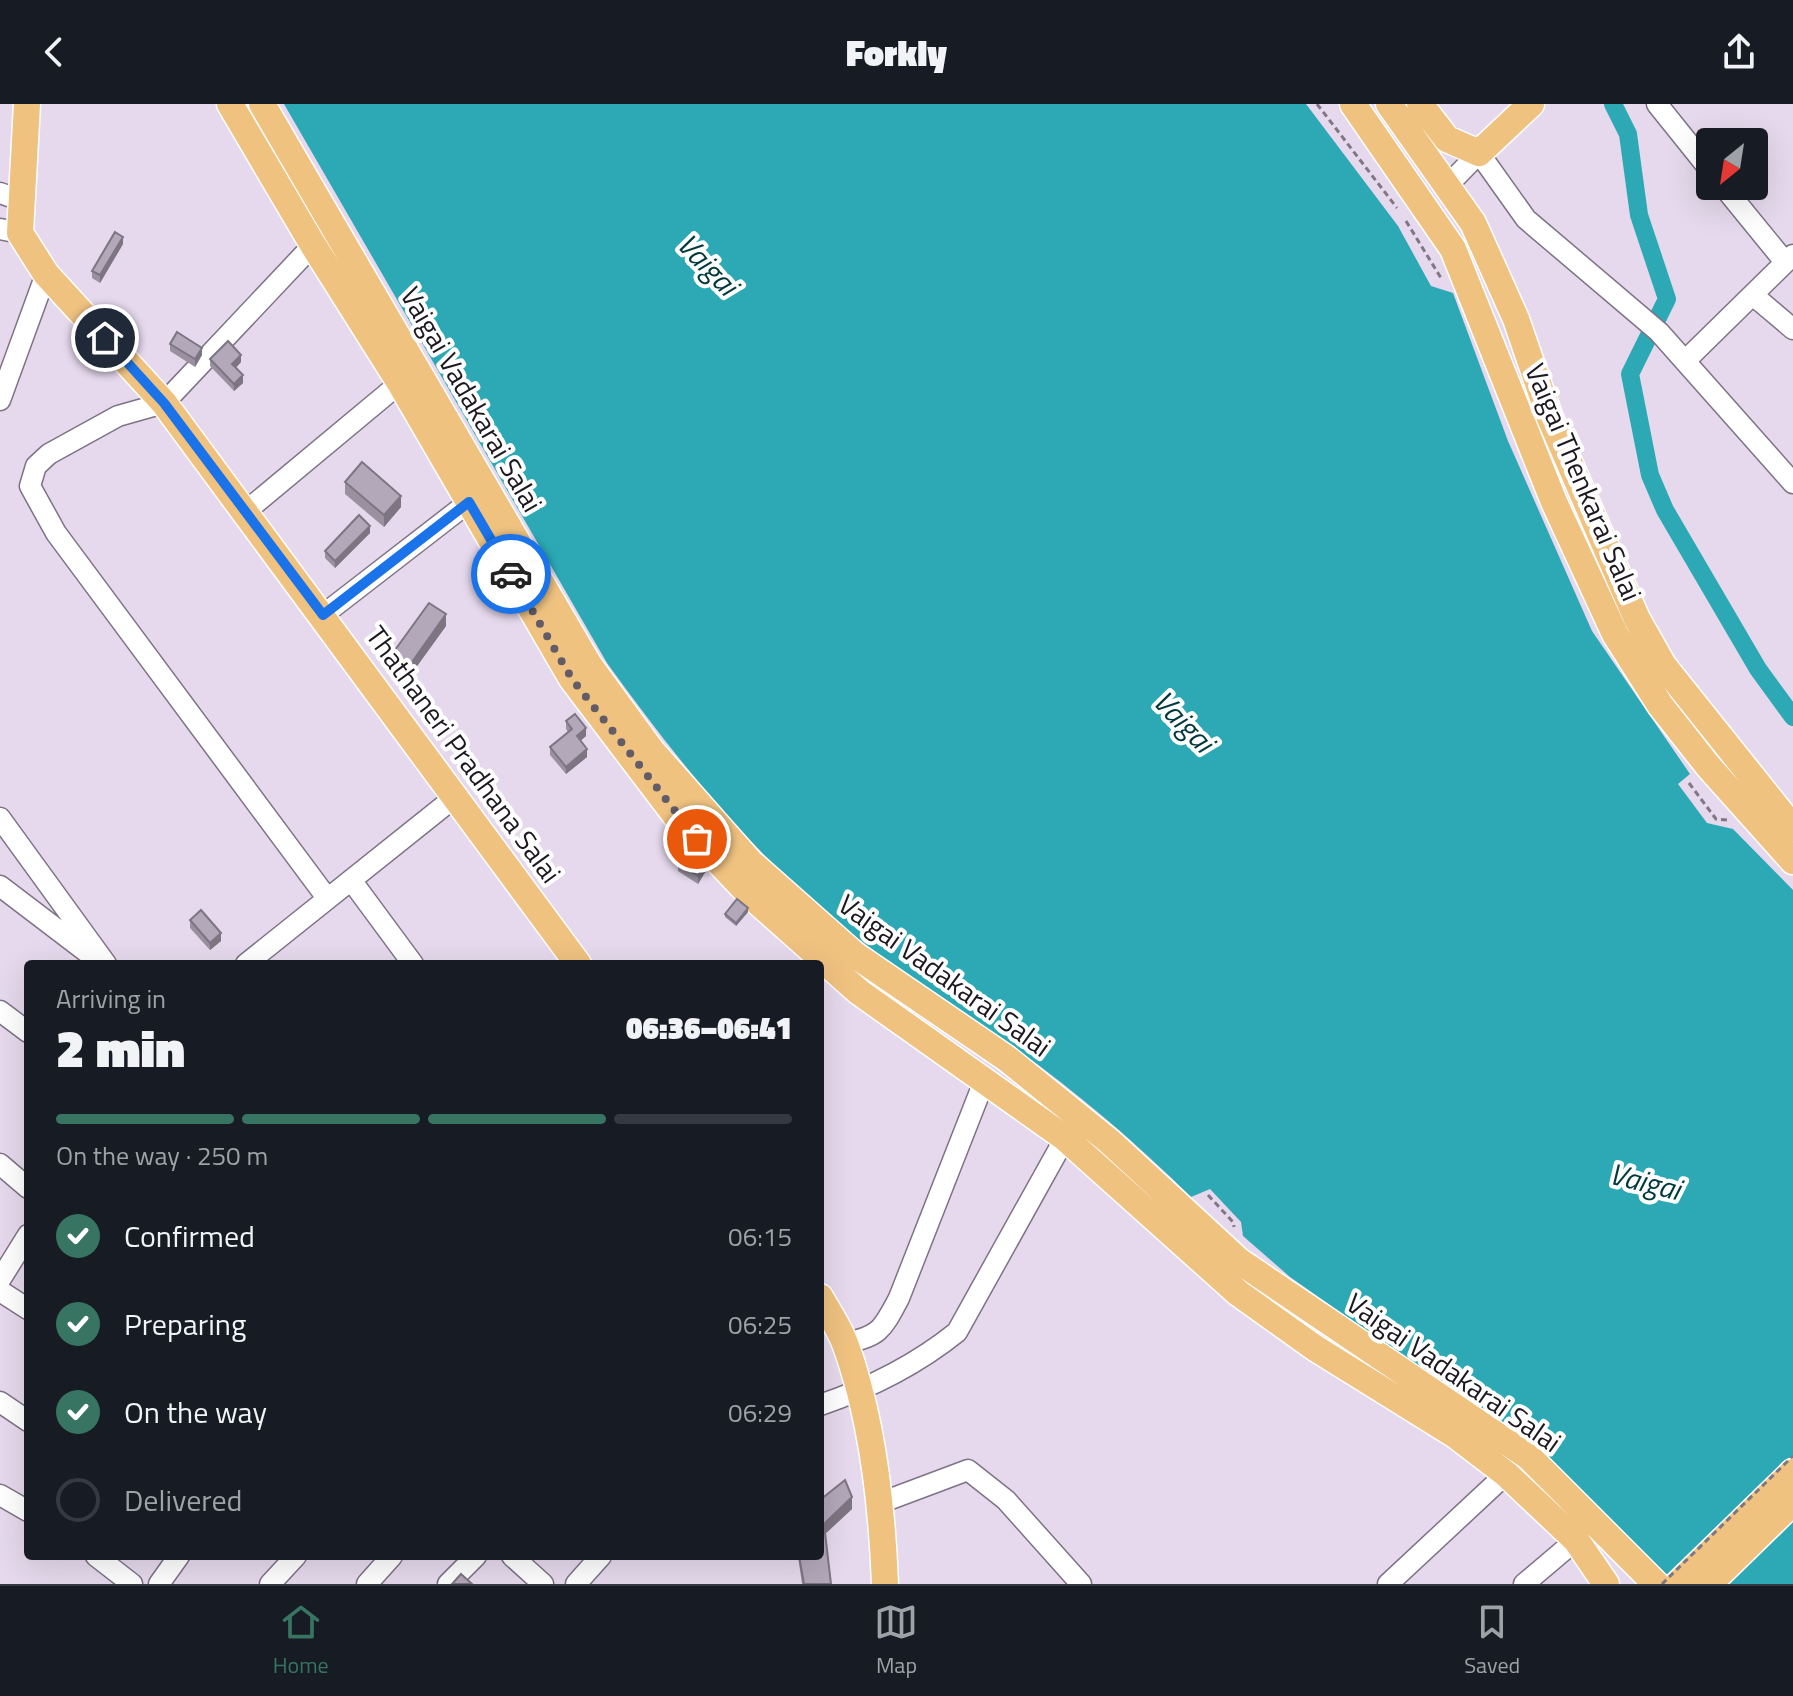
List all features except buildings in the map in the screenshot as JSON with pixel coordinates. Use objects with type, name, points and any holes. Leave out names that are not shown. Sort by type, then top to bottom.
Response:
[{"type":"main road","name":"Thathaneri Pradhana Salai","points":[[27,104],[10,196],[10,231],[164,403],[575,960]]},
{"type":"main road","name":"Vaigai Vadakarai Salai","points":[[230,104],[313,245],[400,383],[572,679],[679,820],[752,897],[823,960]]},
{"type":"main road","name":"Vaigai Vadakarai Salai","points":[[262,104],[589,665],[651,750],[751,863],[855,955],[1006,1058],[1109,1141],[1239,1261],[1529,1457],[1665,1581]]},
{"type":"main road","name":"Vaigai Thenkarai Salai","points":[[1353,104],[1453,249],[1554,502],[1615,634],[1660,705],[1698,754],[1793,861]]},
{"type":"main road","name":"Vaigai Thenkarai Salai","points":[[1389,104],[1473,223],[1516,319],[1550,418],[1637,619],[1672,677],[1793,828]]},
{"type":"main road","points":[[1420,104],[1447,139],[1479,153],[1531,104]]},
{"type":"main road","name":"Vaigai Vadakarai Salai","points":[[824,961],[859,992],[931,1046],[985,1079],[1065,1138],[1136,1199],[1192,1254],[1261,1311],[1455,1435],[1506,1474],[1576,1540],[1606,1584]]},
{"type":"main road","points":[[824,1304],[845,1343],[860,1392],[880,1503],[885,1584]]},
{"type":"main road","points":[[1665,1581],[1793,1472]]},
{"type":"main road","points":[[1709,1584],[1793,1502]]},
{"type":"street","points":[[1657,104],[1696,153]]},
{"type":"street","points":[[1447,186],[1479,153],[1486,167],[1526,219],[1651,326],[1793,483]]},
{"type":"street","points":[[1685,361],[1789,258],[1736,200]]},
{"type":"street","points":[[313,245],[164,403],[118,416],[49,454],[36,466],[30,486],[56,533],[327,898]]},
{"type":"street","points":[[0,400],[46,274]]},
{"type":"street","points":[[1754,296],[1793,329]]},
{"type":"street","points":[[245,512],[400,383]]},
{"type":"street","points":[[323,615],[469,502]]},
{"type":"street","points":[[251,960],[455,797]]},
{"type":"street","points":[[0,818],[101,960]]},
{"type":"street","points":[[351,880],[410,960]]},
{"type":"street","points":[[0,886],[99,960]]},
{"type":"street","points":[[0,1011],[24,1029]]},
{"type":"street","points":[[845,1343],[870,1339],[885,1324],[899,1298],[985,1079]]},
{"type":"street","points":[[824,1404],[860,1392],[930,1354],[957,1332],[1065,1138]]},
{"type":"street","points":[[0,1164],[24,1185]]},
{"type":"street","points":[[0,1280],[24,1245]]},
{"type":"street","points":[[0,1291],[24,1306]]},
{"type":"street","points":[[0,1402],[24,1418]]},
{"type":"street","points":[[880,1503],[968,1470],[1006,1500],[1081,1584]]},
{"type":"street","points":[[1388,1584],[1506,1474]]},
{"type":"street","points":[[0,1495],[24,1509]]},
{"type":"street","points":[[1524,1584],[1576,1540]]},
{"type":"street","points":[[101,1560],[132,1584]]},
{"type":"street","points":[[159,1584],[176,1560]]},
{"type":"street","points":[[270,1584],[292,1560]]},
{"type":"street","points":[[367,1584],[388,1560]]},
{"type":"street","points":[[448,1584],[472,1560]]},
{"type":"street","points":[[516,1560],[543,1584]]},
{"type":"street","points":[[576,1584],[597,1560]]},
{"type":"path","points":[[1317,104],[1402,215],[1438,278],[1453,279]]},
{"type":"path","points":[[1689,783],[1716,819],[1731,820]]},
{"type":"path","points":[[1662,1584],[1793,1456]]},
{"type":"path","points":[[1665,1581],[1670,1584]]},
{"type":"water","name":"Vaigai","points":[[284,104],[1306,104],[1398,226],[1431,286],[1453,293],[1508,441],[1592,631],[1690,774],[1678,784],[1707,823],[1733,829],[1793,890],[1793,1584],[1676,1584],[1539,1452],[1290,1277],[1243,1236],[1241,1222],[1210,1189],[1191,1197],[1128,1138],[1061,1083],[858,939],[773,864],[686,767],[607,663]]},
{"type":"waterway","points":[[1613,104],[1628,134],[1639,215],[1667,299],[1630,374],[1650,475],[1665,510],[1758,669],[1793,717]]},
{"type":"way so far","points":[[511,574],[572,679],[679,820],[697,839]]},
{"type":"route","points":[[105,338],[164,403],[323,615],[469,502],[511,574]]}]
